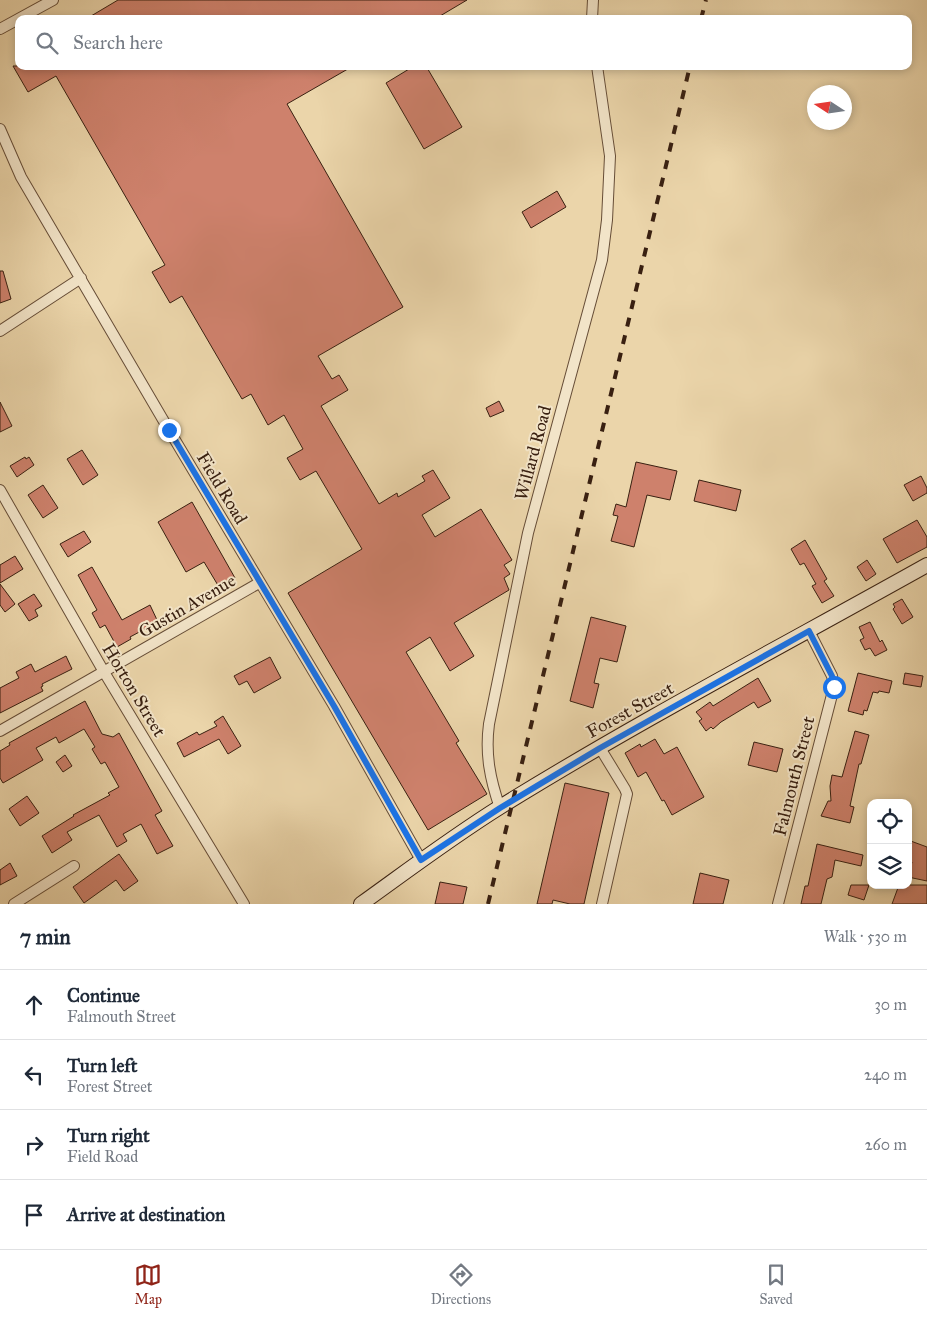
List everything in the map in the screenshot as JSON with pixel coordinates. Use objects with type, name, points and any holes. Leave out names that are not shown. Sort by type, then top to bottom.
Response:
[{"type":"main road","name":"Forest Street","points":[[361,904],[421,860],[500,808],[600,748],[927,565]]},
{"type":"street","points":[[26,15],[53,0]]},
{"type":"street","points":[[592,15],[593,0]]},
{"type":"street","points":[[0,29],[15,21]]},
{"type":"street","name":"Willard Road","points":[[500,808],[488,766],[487,738],[489,724],[528,533],[602,260],[607,220],[610,156],[598,70]]},
{"type":"street","name":"Field Road","points":[[0,129],[21,177],[259,583],[334,706],[421,860]]},
{"type":"street","points":[[0,331],[81,278]]},
{"type":"street","name":"Horton Street","points":[[0,490],[104,672],[244,904]]},
{"type":"street","name":"Gustin Avenue","points":[[0,731],[259,583]]},
{"type":"street","name":"Falmouth Street","points":[[778,904],[834,687],[832,676],[809,631]]},
{"type":"street","points":[[600,748],[627,794],[602,904]]},
{"type":"street","points":[[14,904],[74,866]]},
{"type":"building","points":[[118,0],[467,0],[442,15],[93,15]]},
{"type":"building","points":[[15,70],[346,70],[287,104],[403,307],[318,356],[332,379],[339,375],[348,390],[321,406],[379,504],[397,493],[398,497],[425,481],[422,476],[433,470],[450,498],[422,515],[435,537],[481,509],[512,560],[504,565],[510,574],[504,578],[509,590],[454,623],[474,656],[450,671],[430,637],[406,652],[459,741],[456,743],[487,794],[428,830],[288,593],[362,549],[316,471],[300,480],[287,458],[303,449],[284,415],[268,425],[251,394],[242,399],[182,296],[170,303],[152,272],[165,265],[56,76],[28,92]]},
{"type":"building","points":[[407,70],[428,70],[462,127],[424,149],[386,83]]},
{"type":"building","points":[[557,191],[566,207],[531,228],[522,212]]},
{"type":"building","points":[[0,271],[3,271],[11,299],[0,303]]},
{"type":"building","points":[[499,401],[504,411],[490,417],[486,408]]},
{"type":"building","points":[[0,402],[12,426],[0,432]]},
{"type":"building","points":[[82,450],[98,475],[83,485],[67,459]]},
{"type":"building","points":[[25,457],[26,459],[29,457],[34,465],[17,477],[10,466]]},
{"type":"building","points":[[636,462],[677,471],[670,500],[647,495],[634,547],[611,541],[618,516],[613,515],[616,504],[626,507]]},
{"type":"building","points":[[921,476],[927,488],[927,493],[913,501],[904,485]]},
{"type":"building","points":[[699,480],[741,490],[736,511],[694,501]]},
{"type":"building","points":[[43,485],[58,508],[43,518],[28,495]]},
{"type":"building","points":[[192,502],[235,578],[219,587],[204,562],[186,572],[158,522]]},
{"type":"building","points":[[917,520],[927,537],[927,547],[897,563],[883,539]]},
{"type":"building","points":[[84,531],[91,542],[68,557],[60,544]]},
{"type":"building","points":[[805,540],[827,579],[824,581],[834,596],[822,603],[812,586],[816,584],[804,563],[800,565],[791,549]]},
{"type":"building","points":[[15,556],[23,569],[0,583],[0,565]]},
{"type":"building","points":[[867,560],[876,574],[866,581],[857,567]]},
{"type":"building","points":[[92,567],[122,620],[150,605],[158,622],[130,637],[131,639],[117,647],[105,625],[100,628],[92,613],[97,610],[78,575]]},
{"type":"building","points":[[0,584],[15,604],[5,612],[0,605]]},
{"type":"building","points":[[34,594],[42,606],[35,610],[38,616],[29,621],[18,604]]},
{"type":"building","points":[[902,599],[913,617],[902,624],[893,609],[895,607],[893,604]]},
{"type":"building","points":[[591,617],[626,626],[617,662],[600,658],[594,683],[599,684],[593,708],[570,701]]},
{"type":"building","points":[[870,622],[880,642],[882,640],[887,650],[875,656],[870,648],[865,650],[860,640],[864,638],[859,627]]},
{"type":"building","points":[[66,656],[72,669],[42,684],[43,691],[0,713],[0,688],[19,678],[16,672],[31,664],[35,672]]},
{"type":"building","points":[[270,657],[281,678],[254,693],[247,681],[239,685],[234,676]]},
{"type":"building","points":[[858,673],[892,681],[889,693],[873,692],[867,711],[864,710],[863,715],[848,711]]},
{"type":"building","points":[[905,673],[923,676],[921,687],[903,684]]},
{"type":"building","points":[[758,678],[771,701],[758,708],[754,702],[713,729],[711,727],[706,731],[699,721],[702,719],[696,712],[710,702],[713,706]]},
{"type":"building","points":[[85,701],[102,734],[113,737],[119,733],[162,811],[155,815],[173,846],[157,854],[141,824],[123,834],[127,841],[117,847],[99,815],[67,832],[72,840],[52,853],[42,836],[73,815],[110,795],[108,793],[119,787],[105,762],[101,764],[92,749],[95,747],[84,729],[59,743],[56,737],[36,748],[43,760],[3,783],[0,778],[0,751],[10,745],[9,743]]},
{"type":"building","points":[[223,716],[241,746],[228,754],[219,739],[184,757],[177,743],[197,732],[199,735],[217,726],[214,722]]},
{"type":"building","points":[[855,731],[869,735],[861,764],[859,764],[850,806],[854,807],[850,823],[821,816],[828,801],[831,801],[830,786],[832,775],[842,777]]},
{"type":"building","points":[[655,739],[664,754],[677,747],[704,797],[672,815],[646,772],[638,777],[625,753],[640,744],[641,747]]},
{"type":"building","points":[[754,742],[783,749],[777,772],[748,765]]},
{"type":"building","points":[[65,755],[72,766],[63,772],[56,762]]},
{"type":"building","points":[[565,783],[609,793],[584,904],[570,904],[553,900],[552,904],[537,904]]},
{"type":"building","points":[[27,796],[39,813],[20,826],[9,809]]},
{"type":"building","points":[[912,841],[927,847],[927,881],[912,878]]},
{"type":"building","points":[[817,844],[863,855],[861,866],[835,860],[832,877],[827,879],[821,904],[801,904],[805,886],[808,886]]},
{"type":"building","points":[[119,854],[138,881],[124,891],[116,880],[84,903],[73,887]]},
{"type":"building","points":[[10,863],[17,876],[0,885],[0,870]]},
{"type":"building","points":[[700,873],[729,880],[723,904],[693,904]]},
{"type":"building","points":[[440,882],[467,887],[463,904],[435,904]]},
{"type":"building","points":[[851,885],[867,885],[864,900],[848,895]]},
{"type":"building","points":[[912,885],[927,885],[927,904],[892,904],[898,889],[912,889]]},
{"type":"railway","points":[[702,15],[706,0]]},
{"type":"railway","points":[[488,904],[689,70]]},
{"type":"route","points":[[169,430],[334,706],[421,860],[500,808],[600,748],[809,631],[832,676],[834,687]]}]
